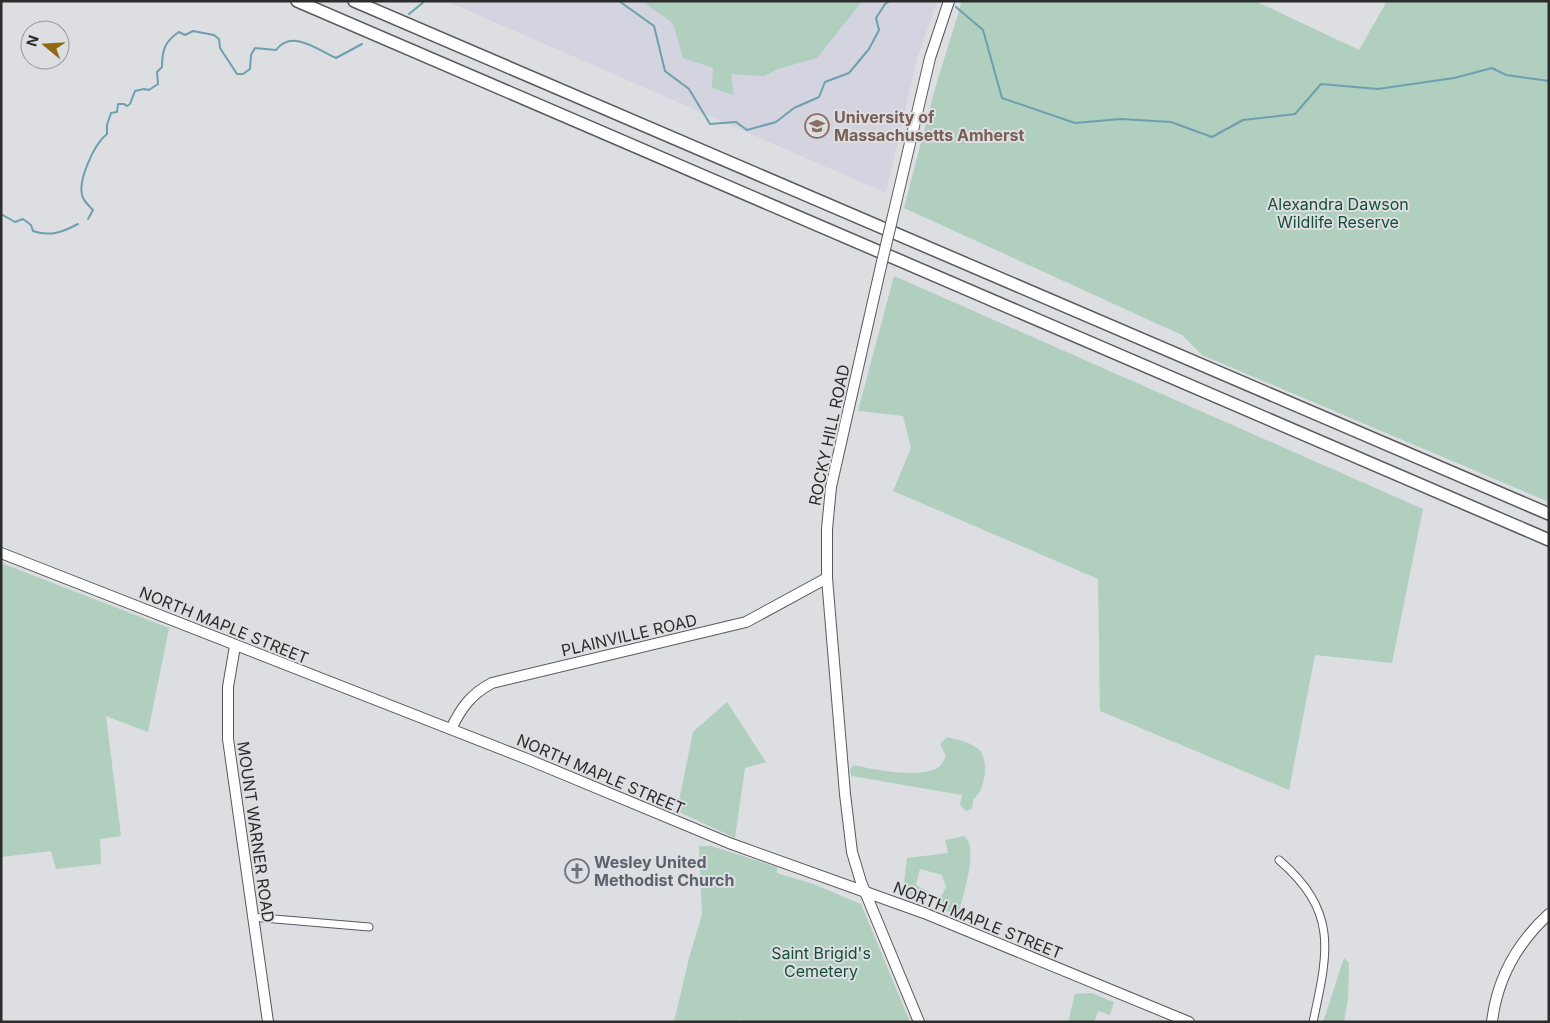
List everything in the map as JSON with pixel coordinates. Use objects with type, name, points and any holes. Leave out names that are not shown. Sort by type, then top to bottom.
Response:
[{"type":"main road","points":[[297,1],[1549,540]]},
{"type":"main road","points":[[354,1],[1549,514]]},
{"type":"main road","name":"ROCKY HILL ROAD","points":[[919,1022],[865,892],[852,852],[827,578],[827,529],[831,487],[890,224],[930,58],[949,1]]},
{"type":"main road","name":"NORTH MAPLE STREET","points":[[1,553],[451,729],[728,843],[985,937],[1189,1022]]},
{"type":"main road","name":"PLAINVILLE ROAD","points":[[451,729],[465,704],[492,683],[746,622],[827,578]]},
{"type":"main road","name":"MOUNT WARNER ROAD","points":[[235,646],[228,687],[227,730],[268,1022]]},
{"type":"main road","points":[[1492,1022],[1498,989],[1508,966],[1521,944],[1549,914]]},
{"type":"street","points":[[1279,860],[1305,886],[1325,930],[1326,954],[1314,1022]]},
{"type":"street","points":[[252,917],[369,928]]},
{"type":"shaded area","name":"University of Massachusetts Amherst","points":[[446,1],[937,1],[917,59],[886,193]]},
{"type":"green space","points":[[641,1],[860,1],[860,4],[817,58],[778,69],[764,76],[731,74],[734,95],[712,88],[713,68],[683,58],[673,23]]},
{"type":"green space","name":"Alexandra Dawson Wildlife Reserve","points":[[962,1],[1255,1],[1359,50],[1387,1],[1549,1],[1549,502],[1202,355],[1182,335],[904,208],[934,92]]},
{"type":"green space","points":[[894,276],[1423,509],[1392,663],[1315,655],[1289,790],[1100,711],[1098,579],[893,491],[911,448],[903,416],[858,411]]},
{"type":"green space","points":[[1,563],[169,628],[148,732],[106,716],[121,836],[100,839],[101,864],[56,869],[51,851],[1,857]]},
{"type":"green space","points":[[727,702],[766,762],[745,768],[735,838],[677,811],[693,732]]},
{"type":"green space","points":[[947,737],[974,746],[984,759],[985,774],[981,789],[973,800],[972,809],[966,811],[960,805],[962,795],[851,776],[850,769],[854,765],[904,773],[925,772],[936,769],[946,756],[940,744]]},
{"type":"green space","points":[[964,836],[969,842],[970,861],[958,916],[936,906],[946,887],[942,875],[920,869],[916,885],[929,892],[925,903],[903,892],[907,858],[948,853],[945,840]]},
{"type":"green space","name":"Saint Brigid's Cemetery","points":[[699,846],[711,846],[777,867],[777,873],[813,884],[861,904],[910,1022],[739,1022],[740,1016],[738,1022],[674,1022],[689,958],[702,915]]},
{"type":"green space","points":[[1344,958],[1349,963],[1348,998],[1344,1022],[1323,1022]]},
{"type":"green space","points":[[1091,993],[1114,1002],[1110,1015],[1098,1011],[1094,1022],[1068,1022],[1075,994]]},
{"type":"waterway","points":[[409,14],[425,1]]},
{"type":"waterway","points":[[619,1],[654,26],[665,71],[689,89],[710,124],[736,122],[747,130],[776,122],[794,108],[819,97],[825,82],[849,73],[869,49],[879,30],[876,18],[885,4],[890,1]]},
{"type":"waterway","points":[[956,7],[983,30],[1002,98],[1075,123],[1121,119],[1171,122],[1212,137],[1243,120],[1295,114],[1321,84],[1378,89],[1454,78],[1492,68],[1506,75],[1549,81]]},
{"type":"waterway","points":[[88,219],[93,210],[83,198],[82,183],[84,173],[92,154],[107,134],[107,125],[111,113],[117,112],[118,104],[127,106],[130,104],[135,91],[149,90],[158,84],[157,72],[162,67],[165,46],[179,32],[185,35],[193,31],[214,35],[219,39],[220,48],[237,74],[243,74],[250,69],[251,55],[255,48],[276,50],[282,44],[289,41],[297,41],[336,58],[362,44]]},
{"type":"waterway","points":[[1,214],[15,222],[23,219],[31,225],[33,231],[45,234],[62,231],[78,224]]},
{"type":"place","name":"University of Massachusetts Amherst","points":[[817,126]]},
{"type":"place","name":"Wesley United Methodist Church","points":[[577,871]]}]
